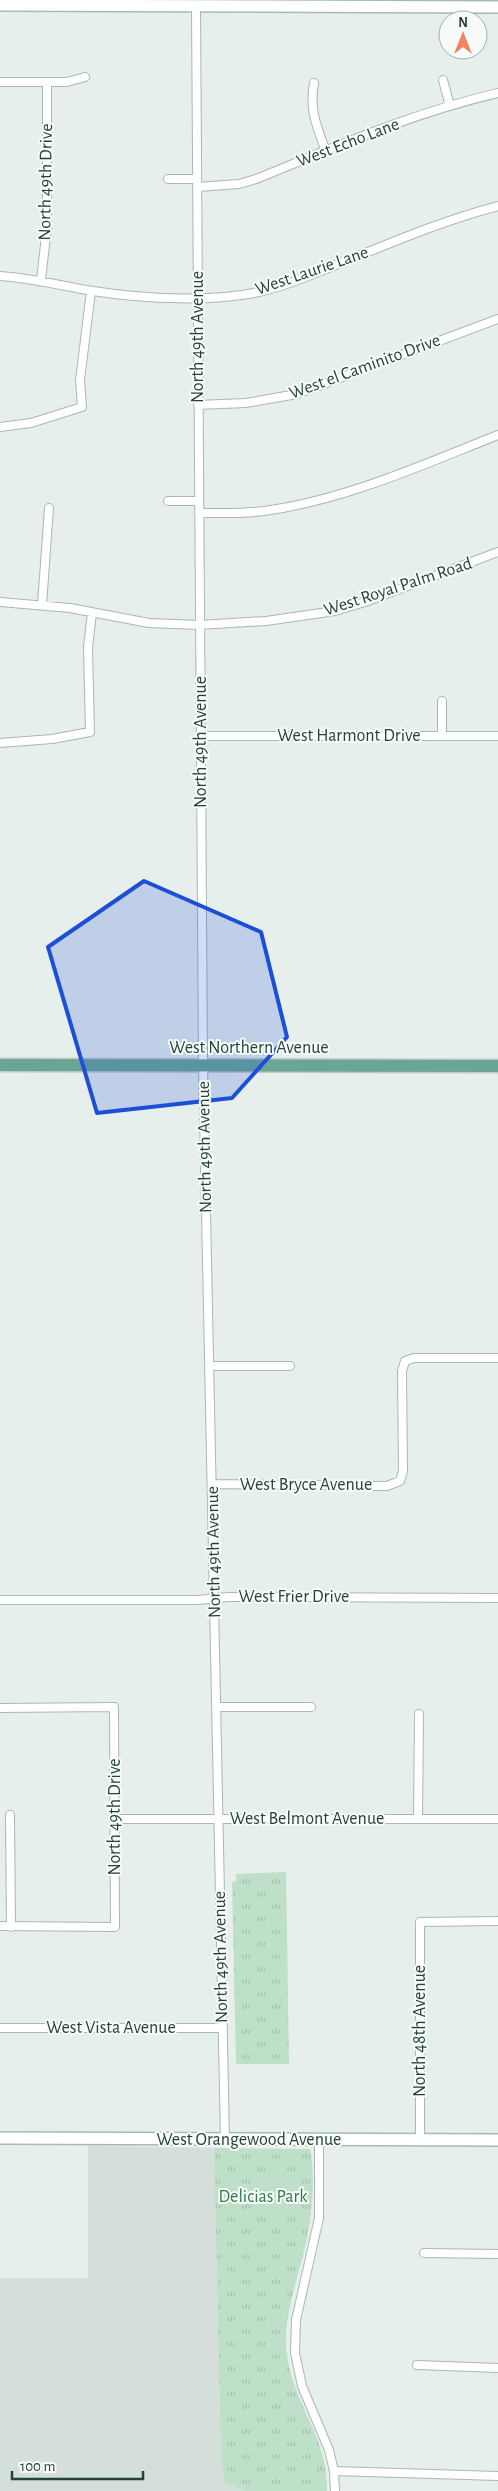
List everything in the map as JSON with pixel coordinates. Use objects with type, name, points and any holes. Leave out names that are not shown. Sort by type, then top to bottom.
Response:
[{"type":"main road","name":"West Northern Avenue","points":[[0,1065],[498,1066]]},
{"type":"street","points":[[0,5],[33,3],[196,6],[296,3],[498,7]]},
{"type":"street","name":"North 49th Avenue","points":[[196,6],[199,624],[204,1065],[225,2139]]},
{"type":"street","points":[[0,82],[67,82],[85,77]]},
{"type":"street","points":[[443,80],[450,106]]},
{"type":"street","name":"North 49th Drive","points":[[41,280],[48,220],[47,83]]},
{"type":"street","points":[[314,84],[310,102],[326,152]]},
{"type":"street","name":"West Echo Lane","points":[[168,179],[197,183],[239,184],[450,106],[498,93]]},
{"type":"street","name":"West Laurie Lane","points":[[0,276],[41,280],[119,295],[198,297],[266,290],[456,218],[498,206]]},
{"type":"street","points":[[0,426],[31,423],[82,407],[80,380],[91,291]]},
{"type":"street","name":"West el Caminito Drive","points":[[198,405],[246,403],[297,394],[498,319]]},
{"type":"street","points":[[199,513],[263,511],[316,501],[393,477],[498,436]]},
{"type":"street","points":[[168,502],[199,501]]},
{"type":"street","points":[[42,604],[50,508]]},
{"type":"street","name":"West Royal Palm Road","points":[[0,602],[42,604],[149,623],[199,624],[266,621],[335,610],[420,583],[498,552]]},
{"type":"street","points":[[0,743],[52,739],[90,732],[88,647],[92,613]]},
{"type":"street","points":[[442,701],[442,736]]},
{"type":"street","name":"West Harmont Drive","points":[[201,736],[498,736]]},
{"type":"street","name":"West Bryce Avenue","points":[[212,1484],[387,1486],[400,1481],[403,1471],[402,1372],[405,1361],[414,1358],[498,1358]]},
{"type":"street","points":[[210,1366],[290,1366]]},
{"type":"street","name":"West Frier Drive","points":[[0,1600],[498,1598]]},
{"type":"street","name":"North 49th Drive","points":[[0,1708],[114,1707],[116,1927],[11,1927]]},
{"type":"street","points":[[216,1707],[311,1707]]},
{"type":"street","points":[[418,1818],[419,1714]]},
{"type":"street","points":[[0,1926],[11,1927],[10,1815]]},
{"type":"street","name":"West Belmont Avenue","points":[[115,1819],[498,1819]]},
{"type":"street","name":"North 48th Avenue","points":[[420,2140],[420,1922],[498,1921]]},
{"type":"street","name":"West Vista Avenue","points":[[0,2028],[222,2028]]},
{"type":"street","name":"West Orangewood Avenue","points":[[0,2138],[498,2140]]},
{"type":"street","points":[[319,2140],[319,2218],[296,2320],[295,2353],[302,2386],[329,2450],[334,2471],[335,2491]]},
{"type":"street","points":[[424,2253],[498,2254]]},
{"type":"street","points":[[417,2366],[498,2368]]},
{"type":"street","points":[[334,2471],[498,2476]]},
{"type":"highlighted area","points":[[144,881],[261,932],[287,1037],[232,1098],[97,1113],[48,947]]},
{"type":"shaded area","points":[[88,2146],[214,2148],[221,2461],[226,2482],[245,2491],[0,2491],[0,2278],[88,2278]]},
{"type":"green space","points":[[286,1872],[289,2064],[236,2064],[232,1882],[236,1881],[236,1874]]},
{"type":"green space","name":"Delicias Park","points":[[214,2148],[309,2149],[311,2152],[313,2189],[311,2215],[290,2307],[286,2341],[287,2358],[295,2387],[323,2457],[327,2491],[245,2491],[225,2482],[221,2461]]},
{"type":"green space","points":[[258,2175],[283,2175],[283,2213],[258,2214]]}]
